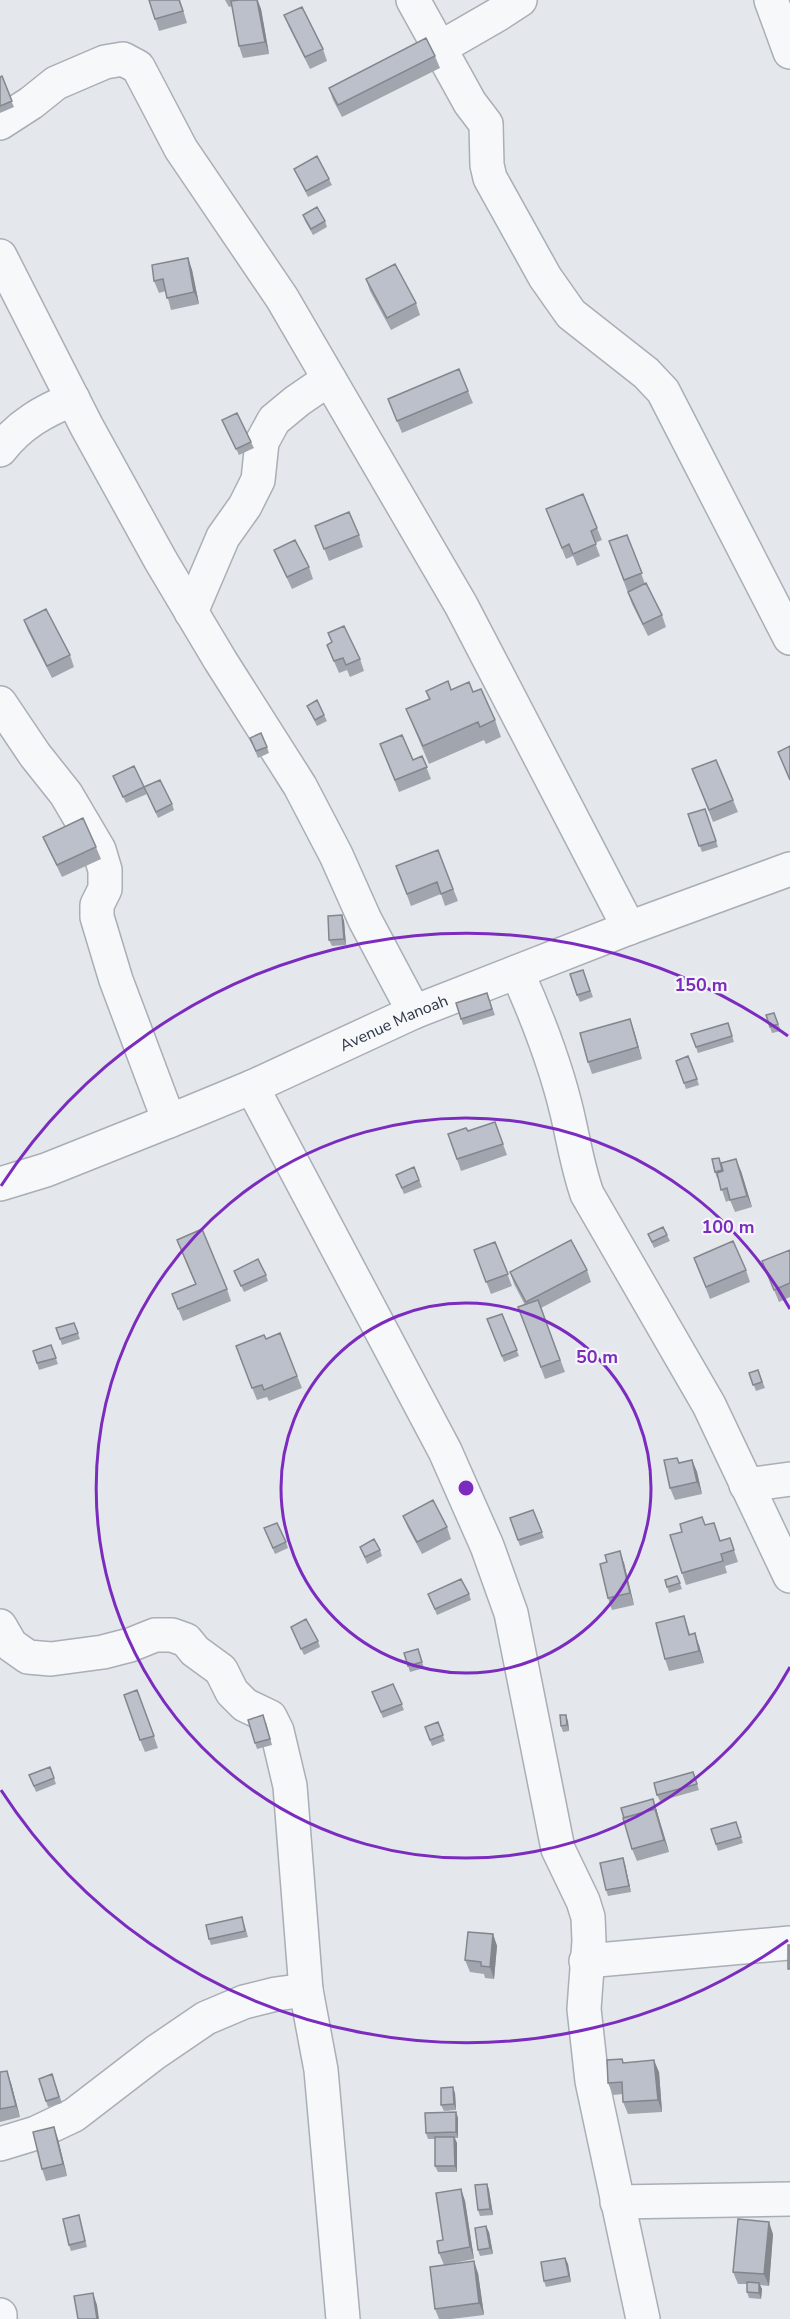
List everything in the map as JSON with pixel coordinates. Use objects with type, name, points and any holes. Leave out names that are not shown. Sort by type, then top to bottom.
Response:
[{"type":"street","points":[[413,0],[438,49],[470,103],[486,124],[487,165],[490,178],[545,277],[571,314],[646,373],[663,391],[790,638]]},
{"type":"street","points":[[438,49],[520,0]]},
{"type":"street","points":[[771,0],[790,52]]},
{"type":"street","points":[[0,123],[56,83],[105,62],[123,59],[138,67],[181,149],[282,298],[461,605],[628,928]]},
{"type":"street","points":[[0,256],[73,399],[161,561],[300,786],[336,855],[365,920],[414,1012]]},
{"type":"street","points":[[191,612],[223,537],[245,506],[258,480],[262,442],[274,420],[330,379]]},
{"type":"street","points":[[0,450],[40,413],[73,399]]},
{"type":"street","points":[[0,703],[35,755],[66,794],[99,850],[105,870],[105,889],[97,905],[97,917],[116,980],[169,1121]]},
{"type":"street","name":"Avenue Manoah","points":[[0,1184],[46,1170],[252,1087],[414,1012],[628,928],[790,869]]},
{"type":"street","points":[[517,972],[545,1037],[570,1126],[577,1167],[586,1194],[709,1405],[790,1576]]},
{"type":"street","points":[[252,1087],[445,1451],[487,1546],[514,1624],[558,1849],[583,1901],[588,1917],[584,2008],[592,2081],[643,2319]]},
{"type":"street","points":[[746,1485],[790,1479]]},
{"type":"street","points":[[0,1626],[11,1645],[28,1657],[51,1659],[130,1646],[155,1635],[172,1635],[186,1640],[195,1651],[221,1670],[232,1692],[245,1705],[270,1718],[283,1747],[290,1786],[306,1990],[321,2070],[343,2319]]},
{"type":"street","points":[[586,1961],[790,1943]]},
{"type":"street","points":[[0,2144],[36,2133],[74,2115],[156,2052],[206,2018],[243,2002],[306,1990]]},
{"type":"street","points":[[617,2202],[790,2199]]},
{"type":"building","points":[[149,0],[179,0],[183,11],[155,19]]},
{"type":"building","points":[[257,0],[265,42],[239,46],[231,1]]},
{"type":"building","points":[[302,7],[323,49],[305,57],[284,15]]},
{"type":"building","points":[[426,38],[435,56],[338,105],[329,88]]},
{"type":"building","points":[[2,76],[12,101],[0,106],[0,77]]},
{"type":"building","points":[[317,156],[329,179],[306,191],[294,169]]},
{"type":"building","points":[[317,207],[325,221],[311,229],[303,215]]},
{"type":"building","points":[[188,258],[194,292],[167,298],[163,279],[154,281],[152,265]]},
{"type":"building","points":[[395,264],[416,303],[387,318],[366,279]]},
{"type":"building","points":[[459,369],[468,391],[397,421],[388,399]]},
{"type":"building","points":[[237,413],[251,442],[236,449],[222,420]]},
{"type":"building","points":[[583,494],[597,528],[591,531],[596,544],[573,554],[569,544],[562,548],[546,509]]},
{"type":"building","points":[[349,512],[359,535],[324,549],[315,526]]},
{"type":"building","points":[[627,535],[642,573],[624,580],[609,541]]},
{"type":"building","points":[[295,540],[309,567],[287,577],[274,550]]},
{"type":"building","points":[[646,583],[662,615],[643,624],[628,592]]},
{"type":"building","points":[[46,609],[70,655],[47,666],[24,620]]},
{"type":"building","points":[[344,626],[360,659],[346,665],[343,658],[334,661],[327,645],[332,642],[328,633]]},
{"type":"building","points":[[448,681],[451,690],[469,682],[473,692],[481,689],[495,720],[480,727],[478,722],[423,746],[406,709],[430,699],[426,691]]},
{"type":"building","points":[[317,700],[324,715],[315,720],[307,706]]},
{"type":"building","points":[[261,733],[267,747],[256,751],[250,738]]},
{"type":"building","points":[[402,735],[413,760],[422,756],[427,767],[395,780],[380,744]]},
{"type":"building","points":[[790,746],[790,780],[778,752]]},
{"type":"building","points":[[716,760],[733,800],[709,810],[692,769]]},
{"type":"building","points":[[134,766],[144,787],[123,797],[113,776]]},
{"type":"building","points":[[160,780],[172,804],[156,812],[144,787]]},
{"type":"building","points":[[705,809],[716,841],[699,846],[688,814]]},
{"type":"building","points":[[83,818],[96,847],[57,865],[43,837]]},
{"type":"building","points":[[438,850],[453,889],[441,894],[437,882],[407,894],[396,866]]},
{"type":"building","points":[[342,915],[344,939],[329,940],[328,916]]},
{"type":"building","points":[[583,970],[590,991],[577,995],[570,974]]},
{"type":"building","points":[[487,993],[492,1009],[461,1019],[456,1003]]},
{"type":"building","points":[[774,1013],[778,1024],[770,1027],[766,1015]]},
{"type":"building","points":[[630,1019],[638,1047],[588,1062],[580,1033]]},
{"type":"building","points":[[728,1023],[732,1036],[696,1047],[691,1034]]},
{"type":"building","points":[[688,1056],[697,1079],[684,1083],[676,1061]]},
{"type":"building","points":[[495,1122],[503,1144],[457,1159],[448,1134],[466,1128],[468,1131]]},
{"type":"building","points":[[719,1158],[722,1170],[715,1172],[712,1159]]},
{"type":"building","points":[[736,1159],[747,1196],[730,1200],[727,1188],[721,1190],[717,1173],[723,1171],[721,1163]]},
{"type":"building","points":[[414,1167],[419,1180],[402,1188],[396,1175]]},
{"type":"building","points":[[663,1227],[667,1235],[652,1242],[648,1234]]},
{"type":"building","points":[[202,1229],[227,1289],[178,1309],[172,1294],[196,1284],[177,1240]]},
{"type":"building","points":[[571,1240],[587,1270],[526,1302],[510,1272]]},
{"type":"building","points":[[733,1241],[746,1270],[706,1287],[694,1258]]},
{"type":"building","points":[[495,1242],[508,1274],[486,1282],[474,1250]]},
{"type":"building","points":[[790,1250],[790,1283],[774,1290],[762,1261]]},
{"type":"building","points":[[258,1259],[266,1275],[241,1286],[234,1271]]},
{"type":"building","points":[[538,1300],[560,1360],[541,1367],[518,1307]]},
{"type":"building","points":[[502,1314],[517,1350],[502,1356],[487,1319]]},
{"type":"building","points":[[74,1323],[78,1333],[60,1339],[56,1328]]},
{"type":"building","points":[[280,1333],[297,1376],[264,1390],[262,1385],[252,1388],[236,1346],[264,1335],[266,1339]]},
{"type":"building","points":[[51,1345],[56,1358],[37,1363],[33,1351]]},
{"type":"building","points":[[758,1370],[762,1382],[753,1385],[749,1373]]},
{"type":"building","points":[[677,1458],[679,1463],[692,1460],[697,1482],[670,1488],[664,1460]]},
{"type":"building","points":[[433,1500],[447,1527],[417,1542],[403,1516]]},
{"type":"building","points":[[533,1510],[542,1532],[518,1540],[510,1518]]},
{"type":"building","points":[[702,1517],[705,1525],[714,1523],[720,1541],[730,1538],[734,1550],[721,1554],[723,1561],[682,1573],[670,1535],[682,1532],[680,1524]]},
{"type":"building","points":[[277,1523],[286,1542],[273,1548],[264,1528]]},
{"type":"building","points":[[374,1539],[380,1550],[365,1557],[360,1547]]},
{"type":"building","points":[[620,1551],[630,1593],[608,1598],[600,1564],[607,1562],[605,1555]]},
{"type":"building","points":[[677,1576],[680,1583],[667,1587],[665,1580]]},
{"type":"building","points":[[461,1579],[469,1594],[435,1609],[428,1594]]},
{"type":"building","points":[[684,1616],[689,1635],[695,1633],[699,1651],[665,1659],[656,1623]]},
{"type":"building","points":[[306,1619],[318,1641],[301,1649],[291,1627]]},
{"type":"building","points":[[418,1649],[422,1662],[408,1666],[404,1653]]},
{"type":"building","points":[[393,1684],[402,1704],[381,1712],[372,1692]]},
{"type":"building","points":[[137,1690],[154,1736],[140,1740],[124,1695]]},
{"type":"building","points":[[263,1715],[270,1739],[255,1743],[248,1720]]},
{"type":"building","points":[[560,1715],[566,1715],[567,1725],[561,1726]]},
{"type":"building","points":[[438,1722],[443,1735],[430,1740],[425,1727]]},
{"type":"building","points":[[50,1767],[54,1778],[34,1786],[29,1775]]},
{"type":"building","points":[[693,1772],[697,1784],[657,1795],[654,1783]]},
{"type":"building","points":[[653,1799],[657,1815],[655,1809],[624,1818],[621,1808]]},
{"type":"building","points":[[655,1809],[664,1840],[632,1849],[623,1818]]},
{"type":"building","points":[[736,1822],[741,1837],[716,1844],[711,1829]]},
{"type":"building","points":[[623,1858],[629,1886],[606,1890],[600,1863]]},
{"type":"building","points":[[242,1917],[245,1931],[209,1939],[206,1925]]},
{"type":"building","points":[[468,1932],[493,1934],[490,1967],[481,1966],[481,1962],[465,1960]]},
{"type":"building","points":[[788,1945],[790,1945],[790,1969],[788,1969]]},
{"type":"building","points":[[622,2059],[623,2063],[654,2060],[658,2100],[623,2102],[622,2082],[608,2083],[607,2060]]},
{"type":"building","points":[[7,2071],[16,2106],[0,2109],[0,2072]]},
{"type":"building","points":[[52,2074],[59,2097],[46,2101],[39,2079]]},
{"type":"building","points":[[453,2087],[454,2104],[441,2105],[441,2088]]},
{"type":"building","points":[[456,2112],[456,2132],[426,2133],[425,2113]]},
{"type":"building","points":[[54,2127],[63,2164],[42,2169],[33,2132]]},
{"type":"building","points":[[435,2137],[454,2137],[455,2166],[435,2166]]},
{"type":"building","points":[[487,2184],[490,2209],[478,2210],[475,2185]]},
{"type":"building","points":[[461,2189],[470,2247],[439,2253],[437,2241],[443,2240],[436,2193]]},
{"type":"building","points":[[79,2215],[85,2241],[69,2245],[63,2219]]},
{"type":"building","points":[[738,2219],[769,2222],[764,2274],[733,2272]]},
{"type":"building","points":[[486,2226],[490,2248],[478,2250],[475,2228]]},
{"type":"building","points":[[565,2258],[569,2276],[544,2281],[541,2262]]},
{"type":"building","points":[[474,2261],[479,2303],[435,2309],[430,2267]]},
{"type":"building","points":[[747,2282],[759,2283],[759,2293],[747,2292]]},
{"type":"building","points":[[93,2293],[97,2319],[78,2319],[74,2296]]}]
